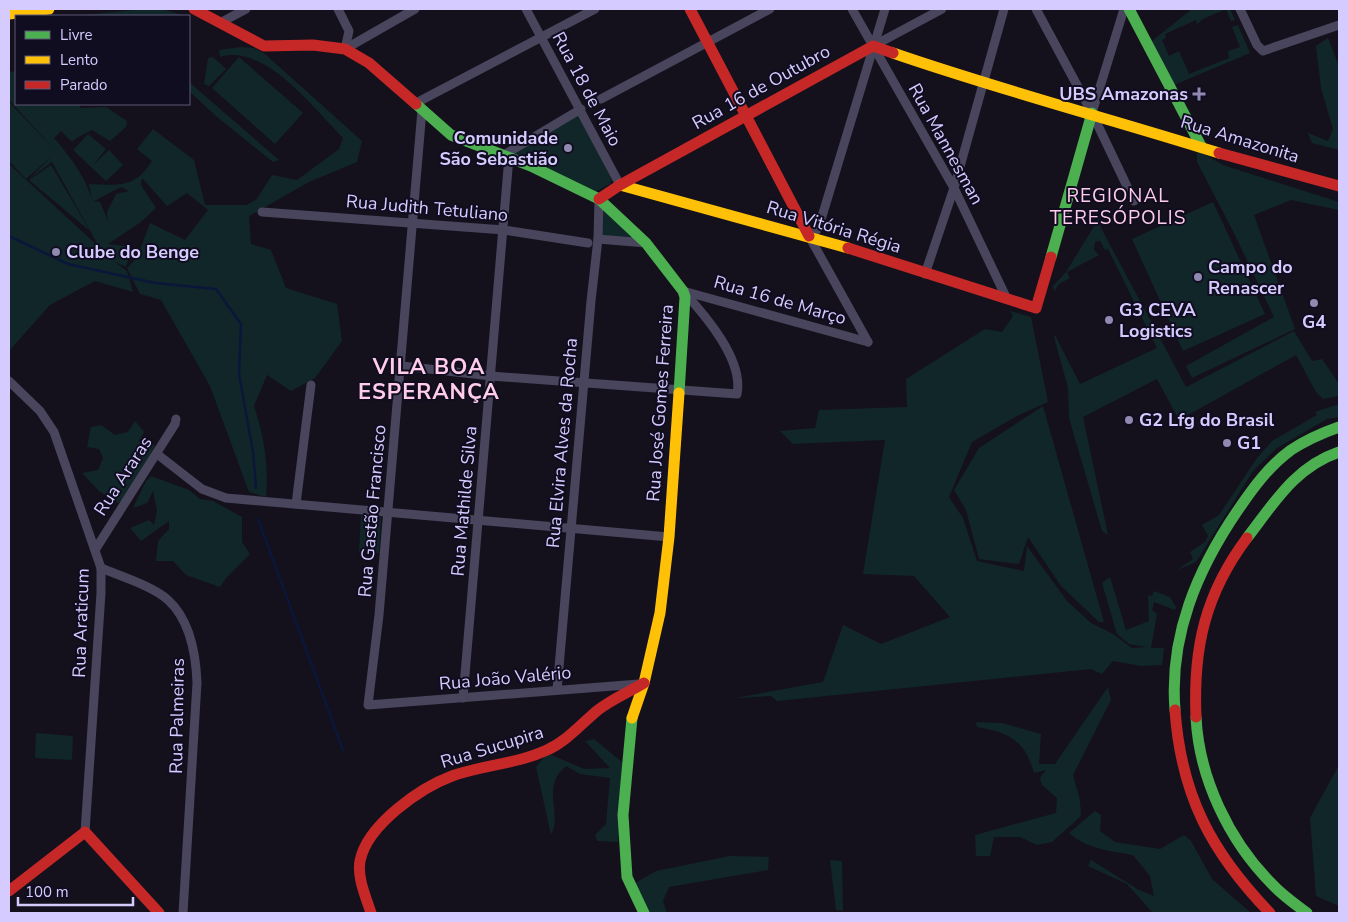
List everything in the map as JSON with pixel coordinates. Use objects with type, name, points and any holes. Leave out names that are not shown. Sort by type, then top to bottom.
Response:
[{"type":"street","points":[[9,14],[49,9]]},
{"type":"street","name":"Rua José Gomes Ferreira","points":[[194,9],[204,11],[220,23],[264,46],[313,45],[345,49],[369,63],[451,135],[506,157],[599,199],[646,243],[683,291],[685,304],[670,537],[660,612],[644,683],[633,711],[623,815],[627,877],[644,913]]},
{"type":"street","points":[[220,23],[246,9]]},
{"type":"street","points":[[338,9],[349,30],[345,49]]},
{"type":"street","points":[[345,49],[415,9]]},
{"type":"street","name":"Rua 18 de Maio","points":[[526,9],[620,184]]},
{"type":"street","points":[[419,106],[541,37],[595,9]]},
{"type":"street","points":[[690,9],[809,236],[817,230],[820,222],[885,9]]},
{"type":"street","points":[[601,99],[770,9]]},
{"type":"street","name":"Rua Mannesman","points":[[852,9],[954,188],[1006,297]]},
{"type":"street","name":"Rua 16 de Outubro","points":[[599,199],[620,184],[942,9]]},
{"type":"street","points":[[925,274],[954,188],[1004,9]]},
{"type":"street","points":[[1036,9],[1092,113],[1134,201]]},
{"type":"street","points":[[1092,113],[1124,9]]},
{"type":"street","points":[[1129,9],[1201,146]]},
{"type":"street","points":[[1240,9],[1257,45],[1263,51],[1339,26]]},
{"type":"street","name":"Rua Amazonita","points":[[873,46],[983,84],[1092,113],[1260,166],[1339,186]]},
{"type":"street","name":"Rua Gastão Francisco","points":[[368,705],[379,615],[387,512],[402,366],[419,106]]},
{"type":"street","points":[[506,157],[581,109]]},
{"type":"street","name":"Rua Vitória Régia","points":[[620,184],[809,236],[1036,308],[1092,113]]},
{"type":"street","name":"Rua Mathilde Silva","points":[[464,698],[504,230],[506,157]]},
{"type":"street","name":"Rua Elvira Alves da Rocha","points":[[557,690],[583,382],[598,240],[599,199]]},
{"type":"street","name":"Rua Judith Tetuliano","points":[[262,212],[504,230],[588,243]]},
{"type":"street","name":"Rua 16 de Março","points":[[683,291],[868,342],[809,236]]},
{"type":"street","points":[[598,240],[646,243]]},
{"type":"street","points":[[402,366],[491,376],[737,394],[738,374],[726,348],[699,308],[683,291]]},
{"type":"street","name":"Rua Araticum","points":[[9,381],[40,411],[54,432],[101,568],[101,594],[85,832]]},
{"type":"street","points":[[296,504],[311,384]]},
{"type":"street","name":"Rua Araras","points":[[95,550],[158,454],[176,419]]},
{"type":"street","points":[[1270,913],[1244,889],[1217,852],[1201,823],[1187,783],[1178,744],[1173,699],[1179,635],[1199,576],[1221,537],[1268,469],[1309,437],[1339,427]]},
{"type":"street","points":[[1307,913],[1267,882],[1243,850],[1221,815],[1210,789],[1203,762],[1196,723],[1195,685],[1205,618],[1213,595],[1225,571],[1288,484],[1315,461],[1339,452]]},
{"type":"street","points":[[158,454],[202,489],[226,498],[670,537]]},
{"type":"street","name":"Rua Palmeiras","points":[[101,568],[143,586],[170,601],[180,616],[191,640],[196,662],[197,683],[183,913]]},
{"type":"street","name":"Rua João Valério","points":[[368,705],[644,683]]},
{"type":"street","name":"Rua Sucupira","points":[[371,913],[361,880],[360,860],[367,841],[390,816],[436,782],[547,750],[566,740],[596,712],[644,683]]},
{"type":"street","points":[[9,891],[85,832],[159,913]]},
{"type":"green space","points":[[162,9],[182,15],[84,15]]},
{"type":"green space","points":[[1192,9],[1226,9],[1203,19],[1197,24],[1196,20],[1165,34],[1166,38],[1162,40],[1169,56],[1179,51],[1189,74],[1229,58],[1228,51],[1240,47],[1232,27],[1238,25],[1250,53],[1174,85],[1152,41]]},
{"type":"green space","points":[[1226,9],[1230,9],[1235,20],[1231,21]]},
{"type":"green space","points":[[1328,38],[1339,66],[1339,150],[1312,143],[1308,133],[1328,141],[1333,129],[1321,88],[1316,46]]},
{"type":"green space","points":[[241,47],[254,48],[265,54],[362,141],[357,162],[309,182],[249,216],[251,244],[271,250],[286,288],[337,304],[342,341],[315,378],[291,391],[267,375],[254,406],[265,451],[266,497],[249,492],[210,386],[161,300],[140,294],[127,268],[137,258],[150,223],[185,240],[208,210],[187,193],[167,206],[142,178],[141,185],[156,208],[141,222],[108,244],[126,246],[131,251],[126,267],[115,262],[127,271],[133,292],[95,281],[50,305],[9,351],[9,164],[111,258],[98,245],[52,162],[29,179],[52,156],[26,179],[9,161],[9,102],[56,151],[9,100],[9,72],[15,71],[15,105],[80,105],[80,108],[106,107],[127,121],[126,127],[110,141],[92,130],[72,142],[61,131],[54,138],[82,176],[92,201],[89,184],[117,185],[125,183],[139,177],[145,170],[152,161],[137,149],[153,129],[194,160],[205,205],[246,205],[256,200],[272,175],[297,180],[339,149],[343,138],[288,81],[254,60],[237,55],[220,57],[219,50]],"holes":[[[121,187],[129,191],[116,194],[107,212],[108,221],[100,202],[94,201]]]},
{"type":"green space","points":[[213,57],[226,69],[209,86],[204,84],[208,58]]},
{"type":"green space","points":[[239,57],[303,113],[275,144],[212,88]]},
{"type":"green space","points":[[190,83],[279,160],[273,162],[217,117],[190,92]]},
{"type":"green space","points":[[579,115],[612,180],[610,184],[593,193],[511,152]]},
{"type":"green space","points":[[88,134],[106,149],[93,165],[109,150],[123,165],[106,181],[73,150]]},
{"type":"green space","points":[[1197,150],[1223,165],[1339,202],[1339,210],[1291,200],[1254,215],[1295,329],[1192,378],[1186,366],[1274,317],[1233,231],[1197,162]]},
{"type":"green space","points":[[51,165],[90,231],[29,180]]},
{"type":"green space","name":"Campo do Renascer","points":[[1213,202],[1265,314],[1183,351],[1132,239]]},
{"type":"green space","points":[[601,206],[635,237],[601,238]]},
{"type":"green space","points":[[1099,218],[1101,228],[1186,387],[1294,331],[1312,361],[1322,359],[1339,384],[1339,396],[1323,399],[1316,392],[1296,355],[1179,420],[1157,379],[1083,417],[1108,535],[1102,531],[1069,418],[1068,388],[1054,337],[1055,335],[1080,384],[1157,348],[1108,249],[1105,250],[1100,241],[1095,242],[1094,250],[1099,255],[1067,272],[1070,278],[1059,284],[1054,291],[1053,286],[1066,272]]},
{"type":"green space","points":[[1010,311],[1031,317],[1048,402],[1017,416],[972,442],[949,497],[963,518],[977,561],[1024,571],[1027,546],[1067,601],[1091,623],[1113,634],[1132,648],[1147,647],[1129,644],[1117,634],[1102,583],[1110,577],[1126,630],[1149,621],[1148,595],[1152,596],[1154,591],[1170,597],[1176,607],[1175,610],[1154,602],[1152,610],[1157,614],[1151,648],[1164,648],[1162,665],[1141,666],[1113,661],[1102,674],[1091,669],[777,701],[771,696],[735,698],[823,682],[843,625],[881,644],[950,617],[914,576],[863,574],[885,440],[793,444],[780,431],[815,428],[819,410],[907,407],[906,379],[985,329],[1002,332],[1013,316]]},
{"type":"green space","points":[[1339,404],[1339,417],[1327,419],[1277,448],[1253,471],[1196,562],[1177,570],[1193,559],[1190,552],[1205,542],[1208,536],[1202,525],[1219,515],[1257,458],[1272,441],[1317,415],[1315,412]]},
{"type":"green space","points":[[1043,406],[1104,622],[1099,622],[1061,586],[1028,537],[1019,564],[979,559],[966,510],[954,490],[979,448]]},
{"type":"green space","points":[[135,421],[144,432],[139,441],[155,445],[135,488],[118,503],[99,491],[82,473],[98,470],[103,458],[99,449],[87,447],[91,427],[101,425],[115,435],[128,432]]},
{"type":"green space","points":[[151,476],[189,490],[200,499],[213,501],[242,517],[242,542],[250,554],[227,577],[220,587],[186,575],[173,561],[156,561],[158,541],[169,529],[169,521],[141,541],[130,528],[149,520],[154,525],[157,511],[153,491],[147,503],[133,508],[146,481]]},
{"type":"green space","points":[[361,515],[381,517],[379,553],[359,552]]},
{"type":"green space","points":[[1108,687],[1111,700],[1073,775],[1080,800],[1081,816],[1052,842],[1037,845],[1020,837],[994,837],[990,856],[976,856],[975,835],[1056,813],[1057,798],[1042,785],[1040,778],[1046,770],[1034,773],[1026,753],[1014,740],[1007,735],[977,727],[976,722],[1002,723],[1041,734],[1039,764],[1055,764]]},
{"type":"green space","points":[[36,733],[73,736],[72,760],[35,758]]},
{"type":"green space","points":[[594,739],[623,763],[618,842],[597,841],[595,835],[606,824],[610,778],[580,774],[566,766],[558,774],[554,783],[555,818],[551,835],[536,767],[547,753],[584,769],[610,768],[585,741]]},
{"type":"green space","points":[[1339,765],[1339,906],[1316,896],[1310,818]]},
{"type":"green space","points":[[1095,811],[1101,815],[1100,831],[1115,842],[1160,849],[1184,835],[1191,841],[1212,879],[1251,913],[1153,913],[1127,884],[1088,866],[1091,860],[1139,890],[1154,896],[1150,876],[1133,855],[1091,846],[1069,833]]},
{"type":"green space","points":[[730,856],[769,857],[768,870],[669,887],[663,901],[667,913],[650,913],[632,885],[656,871]]},
{"type":"green space","points":[[830,860],[842,861],[843,911],[836,910]]},
{"type":"waterway","points":[[9,236],[68,264],[155,283],[216,289],[241,324],[239,374],[253,452],[256,488]]},
{"type":"waterway","points":[[258,519],[343,750]]},
{"type":"traffic: fast","points":[[1129,9],[1201,146]]},
{"type":"traffic: fast","points":[[416,104],[451,135],[531,166],[599,199],[646,243],[683,291],[685,297],[679,393]]},
{"type":"traffic: fast","points":[[1051,257],[1092,113]]},
{"type":"traffic: fast","points":[[1175,710],[1174,683],[1181,630],[1198,580],[1223,533],[1262,478],[1276,463],[1302,443],[1339,427]]},
{"type":"traffic: fast","points":[[1247,538],[1276,499],[1298,477],[1310,467],[1339,452]]},
{"type":"traffic: fast","points":[[1196,717],[1203,763],[1219,807],[1230,828],[1242,848],[1272,884],[1284,896],[1307,913]]},
{"type":"traffic: fast","points":[[632,718],[623,815],[627,877],[644,913]]},
{"type":"traffic: slow","points":[[9,14],[49,9]]},
{"type":"traffic: slow","points":[[893,53],[1219,153]]},
{"type":"traffic: slow","points":[[620,185],[848,248]]},
{"type":"traffic: slow","points":[[632,718],[644,683],[660,613],[669,537],[679,393]]},
{"type":"traffic: jam","points":[[194,9],[264,46],[313,45],[345,49],[369,63],[416,104]]},
{"type":"traffic: jam","points":[[690,9],[809,236]]},
{"type":"traffic: jam","points":[[599,199],[620,185],[873,46],[893,53]]},
{"type":"traffic: jam","points":[[1219,153],[1339,186]]},
{"type":"traffic: jam","points":[[848,248],[1036,308],[1051,257]]},
{"type":"traffic: jam","points":[[1196,717],[1197,668],[1205,623],[1221,580],[1247,538]]},
{"type":"traffic: jam","points":[[371,913],[361,881],[360,861],[373,834],[397,810],[425,789],[452,776],[536,755],[547,750],[567,737],[603,706],[644,683]]},
{"type":"traffic: jam","points":[[1175,710],[1178,741],[1184,769],[1192,796],[1203,820],[1231,868],[1270,913]]},
{"type":"traffic: jam","points":[[9,891],[85,832],[159,913]]},
{"type":"place","name":"UBS Amazonas","points":[[1199,94]]},
{"type":"place","name":"Comunidade São Sebastião","points":[[568,148]]},
{"type":"place","name":"Clube do Benge","points":[[56,252]]},
{"type":"place","name":"Campo do Renascer","points":[[1198,277]]},
{"type":"place","name":"G4","points":[[1314,303]]},
{"type":"place","name":"G3 CEVA Logistics","points":[[1109,320]]},
{"type":"place","name":"G2 Lfg do Brasil","points":[[1129,420]]},
{"type":"place","name":"G1","points":[[1227,443]]},
{"type":"district","name":"REGIONAL TERESÓPOLIS","points":[[1118,206]]},
{"type":"district","name":"VILA BOA ESPERANÇA","points":[[429,378]]}]
